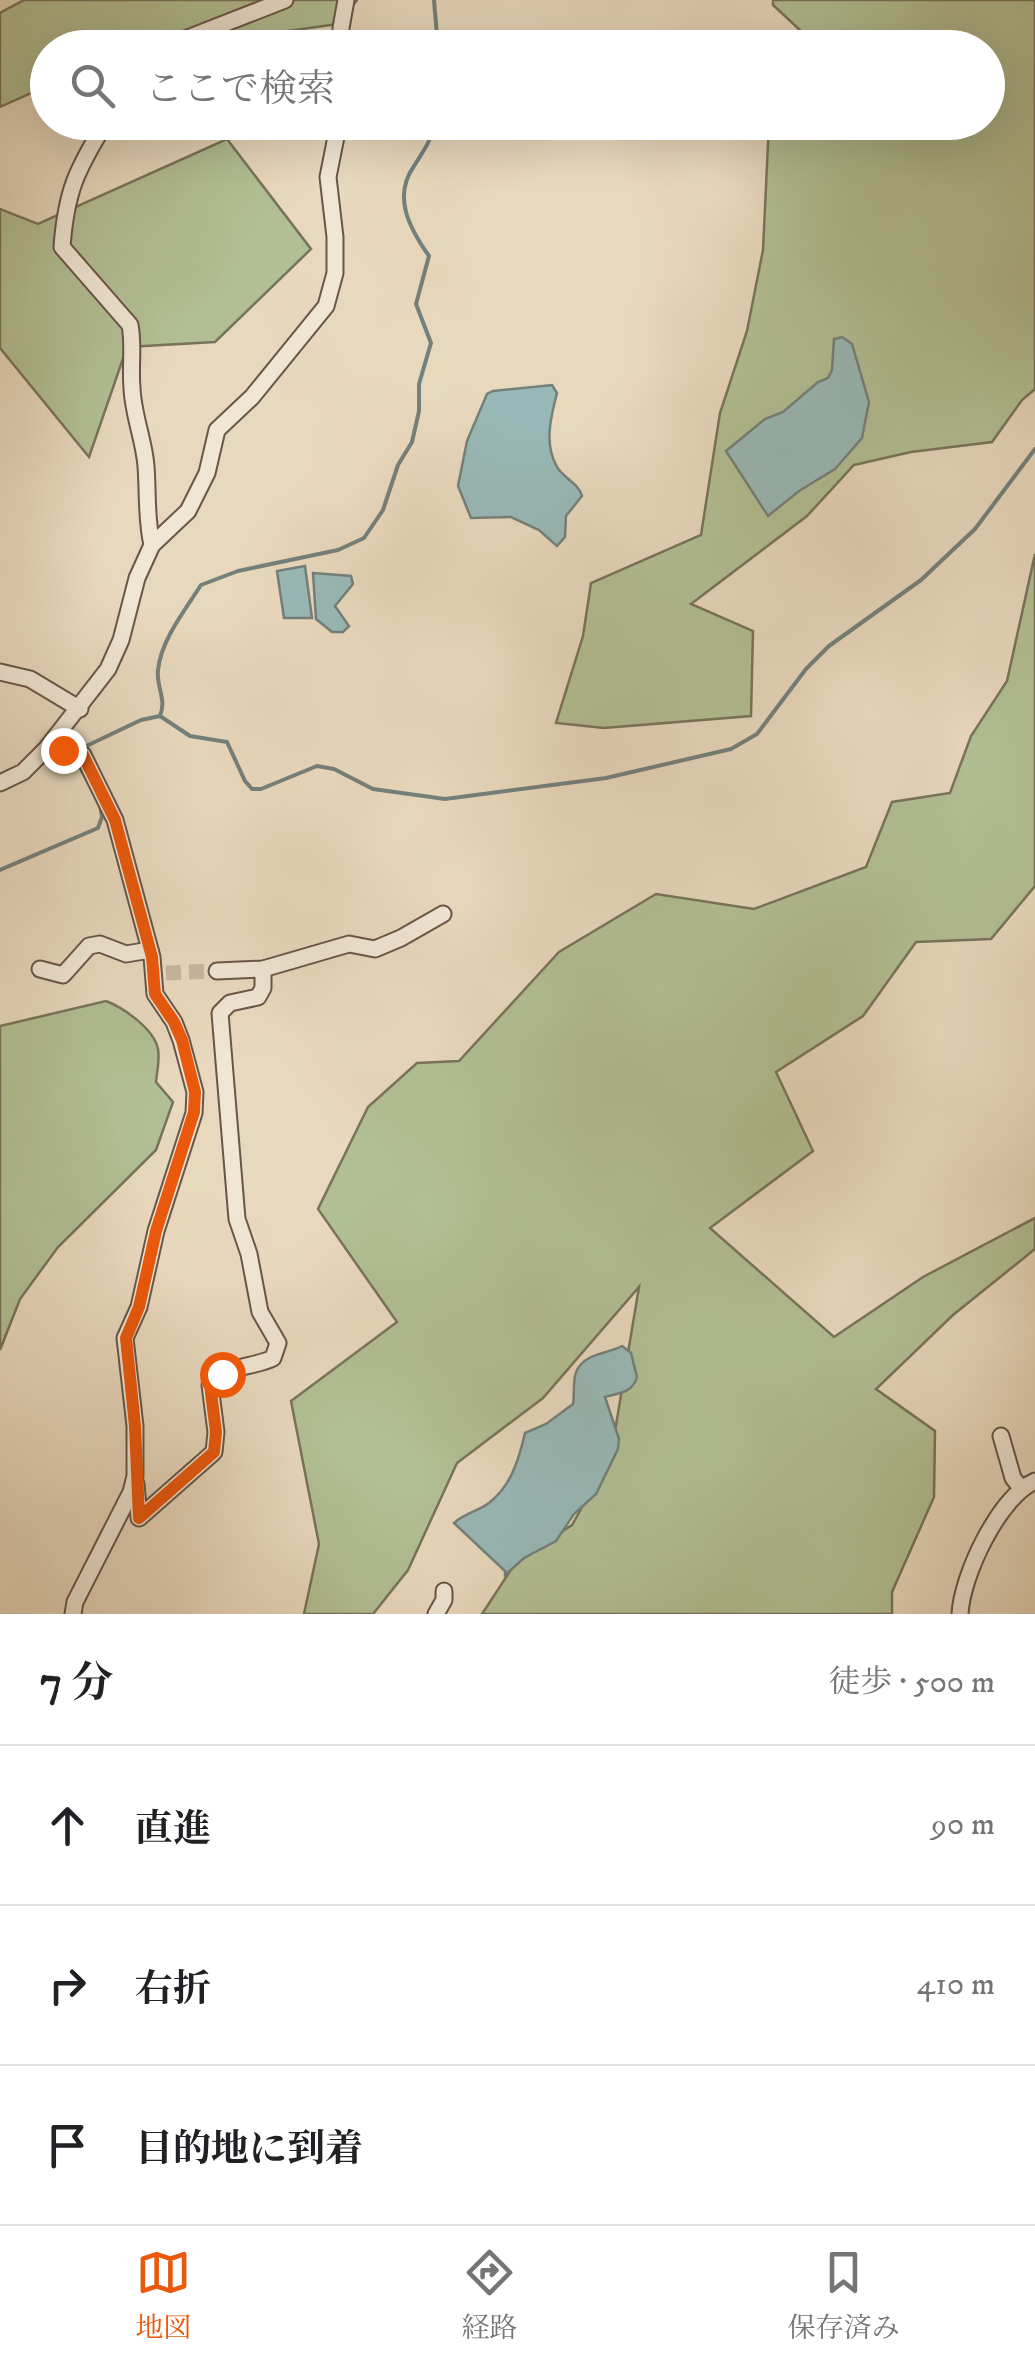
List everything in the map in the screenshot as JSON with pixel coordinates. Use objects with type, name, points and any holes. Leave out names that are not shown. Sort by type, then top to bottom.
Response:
[{"type":"street","points":[[208,30],[285,0]]},
{"type":"street","points":[[340,30],[346,0]]},
{"type":"street","points":[[94,140],[64,209],[62,247],[130,325],[134,341],[130,370],[133,411],[146,462],[152,545]]},
{"type":"street","points":[[0,783],[55,749],[108,669],[121,640],[137,578],[152,545],[188,511],[207,473],[217,430],[252,397],[326,306],[335,273],[328,177],[335,140]]},
{"type":"street","points":[[0,672],[30,679],[80,708]]},
{"type":"street","points":[[55,749],[83,755],[115,820],[159,973],[155,994],[182,1040],[194,1102],[156,1231],[139,1307],[126,1338],[139,1518],[214,1452],[216,1432],[210,1385],[213,1379],[273,1358],[278,1343],[260,1312],[249,1254],[237,1219],[220,1013],[230,1003],[258,997],[262,968]]},
{"type":"street","points":[[217,970],[262,968],[350,944],[375,948],[402,938],[443,914]]},
{"type":"street","points":[[40,968],[63,974],[89,946],[100,944],[126,954],[150,950]]},
{"type":"street","points":[[960,1614],[966,1577],[1008,1500],[1028,1484],[1013,1478],[1002,1436]]},
{"type":"street","points":[[73,1614],[75,1602],[131,1492],[135,1476]]},
{"type":"street","points":[[436,1614],[444,1600],[444,1590]]},
{"type":"green space","points":[[24,0],[357,0],[338,24],[295,30],[30,30],[30,94],[0,107],[0,13]]},
{"type":"green space","points":[[773,0],[1035,0],[1035,389],[1022,400],[992,442],[911,452],[854,465],[807,516],[691,604],[753,631],[751,716],[604,728],[556,723],[583,636],[591,583],[701,535],[720,413],[747,331],[763,250],[768,140],[1005,140],[1005,30],[800,30],[773,5]]},
{"type":"green space","points":[[228,140],[311,249],[215,342],[127,347],[89,457],[0,348],[0,209],[38,224]]},
{"type":"green space","points":[[1035,554],[1035,886],[991,939],[916,942],[863,1016],[776,1072],[813,1151],[710,1228],[834,1337],[923,1277],[1035,1218],[1035,1249],[953,1315],[876,1389],[935,1431],[934,1497],[892,1592],[892,1614],[482,1614],[518,1559],[572,1525],[611,1455],[639,1287],[543,1398],[457,1463],[408,1570],[373,1614],[304,1614],[319,1544],[291,1401],[397,1322],[318,1209],[368,1107],[417,1063],[459,1061],[559,952],[656,894],[754,909],[866,867],[892,802],[950,793],[971,736],[1007,681]]},
{"type":"green space","points":[[106,1001],[129,1014],[151,1034],[159,1053],[156,1082],[173,1102],[156,1150],[58,1247],[20,1299],[0,1350],[0,1026]]},
{"type":"water","points":[[842,337],[852,344],[869,402],[862,438],[835,469],[768,516],[726,451],[765,419],[783,412],[828,378],[834,339]]},
{"type":"water","points":[[552,385],[557,393],[550,429],[552,457],[582,496],[566,516],[565,537],[557,546],[539,530],[511,517],[471,518],[458,486],[467,441],[487,394]]},
{"type":"water","points":[[305,566],[312,618],[284,618],[277,571]]},
{"type":"water","points":[[313,573],[351,576],[353,584],[335,606],[349,626],[343,632],[332,632],[316,619]]},
{"type":"water","points":[[622,1346],[631,1353],[637,1377],[628,1390],[605,1397],[619,1439],[596,1494],[574,1514],[556,1541],[524,1558],[505,1575],[454,1523],[489,1503],[503,1489],[517,1462],[525,1433],[546,1424],[573,1404],[575,1378],[581,1364]]},
{"type":"waterway","points":[[434,0],[436,30]]},
{"type":"waterway","points":[[160,716],[160,659],[201,585],[238,571],[338,550],[364,538],[383,510],[398,465],[412,442],[419,411],[419,384],[431,343],[416,304],[429,256],[410,224],[404,201],[408,178],[430,140]]},
{"type":"waterway","points":[[80,749],[141,720],[160,716],[190,736],[227,742],[252,789],[261,789],[317,766],[334,769],[373,789],[445,799],[606,778],[731,749],[757,734],[806,669],[829,646],[921,580],[975,529],[1035,449]]},
{"type":"waterway","points":[[75,757],[96,797]]},
{"type":"waterway","points":[[0,870],[98,828],[102,817],[100,805]]},
{"type":"tunnel","points":[[166,973],[217,971]]},
{"type":"route","points":[[63,750],[83,755],[106,796],[152,957],[155,994],[182,1040],[195,1092],[194,1112],[156,1231],[139,1307],[127,1330],[139,1518],[214,1452],[216,1432],[210,1385],[222,1374]]}]
